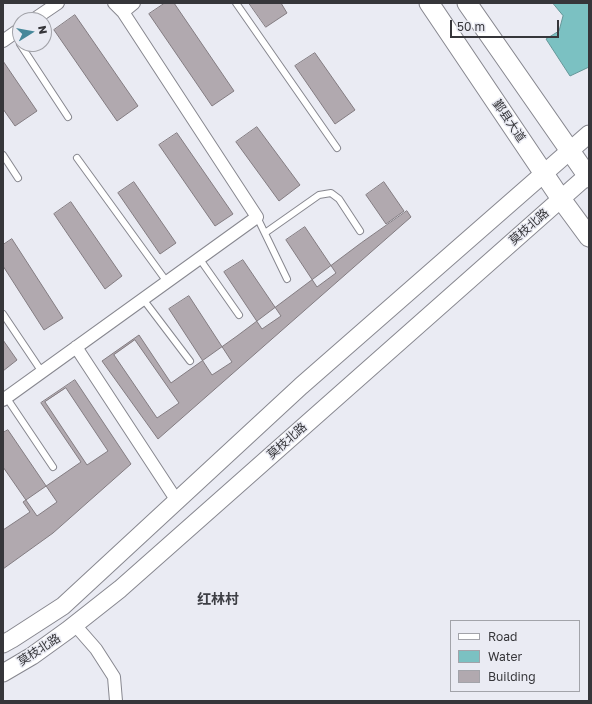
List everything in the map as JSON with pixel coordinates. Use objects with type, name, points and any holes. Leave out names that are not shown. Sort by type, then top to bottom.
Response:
[{"type":"main road","name":"鄞县大道","points":[[429,3],[561,199],[589,237]]},
{"type":"main road","points":[[467,3],[589,176]]},
{"type":"street","points":[[45,12],[58,3]]},
{"type":"street","points":[[4,398],[257,217],[123,12],[114,3]]},
{"type":"street","points":[[123,12],[134,3]]},
{"type":"street","name":"莫枝北路","points":[[4,642],[63,606],[301,386],[589,134]]},
{"type":"street","name":"莫枝北路","points":[[3,673],[32,656],[75,625],[126,583],[561,199],[589,176]]},
{"type":"street","points":[[76,347],[177,501]]},
{"type":"street","points":[[75,625],[96,649],[114,677],[116,701]]},
{"type":"lane","points":[[236,3],[337,148]]},
{"type":"lane","points":[[28,52],[68,117]]},
{"type":"lane","points":[[3,155],[18,178]]},
{"type":"lane","points":[[77,158],[167,282]]},
{"type":"lane","points":[[265,233],[319,195],[330,194],[339,199],[360,231]]},
{"type":"lane","points":[[257,217],[287,279]]},
{"type":"lane","points":[[199,258],[239,315]]},
{"type":"lane","points":[[143,299],[190,361]]},
{"type":"lane","points":[[3,314],[42,372]]},
{"type":"lane","points":[[4,398],[53,467]]},
{"type":"water","points":[[553,3],[589,3],[589,67],[570,76],[546,39],[559,31],[563,16]]},
{"type":"building","points":[[165,3],[174,3],[234,91],[212,106],[149,14]]},
{"type":"building","points":[[249,3],[281,3],[287,13],[266,27]]},
{"type":"building","points":[[75,15],[138,106],[117,121],[54,30]]},
{"type":"building","points":[[315,53],[355,110],[335,124],[295,66]]},
{"type":"building","points":[[3,61],[37,111],[15,126],[3,109]]},
{"type":"building","points":[[257,127],[300,185],[279,201],[236,142]]},
{"type":"building","points":[[177,133],[233,214],[215,226],[159,145]]},
{"type":"building","points":[[134,182],[176,243],[160,254],[118,193]]},
{"type":"building","points":[[384,182],[404,211],[386,224],[366,195]]},
{"type":"building","points":[[71,202],[122,276],[105,289],[54,214]]},
{"type":"building","points":[[407,211],[411,217],[158,439],[102,361],[139,335],[171,383],[237,336],[361,243]]},
{"type":"building","points":[[305,227],[336,273],[317,287],[286,240]]},
{"type":"building","points":[[12,239],[63,318],[44,330],[3,266],[3,245]]},
{"type":"building","points":[[243,260],[281,316],[262,329],[224,272]]},
{"type":"building","points":[[189,296],[232,362],[212,375],[169,309]]},
{"type":"building","points":[[3,340],[17,360],[3,371]]},
{"type":"building","points":[[135,340],[179,403],[157,418],[114,355]]},
{"type":"building","points":[[75,380],[131,464],[53,533],[3,569],[3,530],[30,512],[23,502],[81,462],[41,403]]},
{"type":"building","points":[[66,388],[108,451],[87,465],[45,402]]},
{"type":"building","points":[[8,430],[57,502],[37,516],[3,467],[3,433]]},
{"type":"district","name":"红林村","points":[[218,600]]}]
